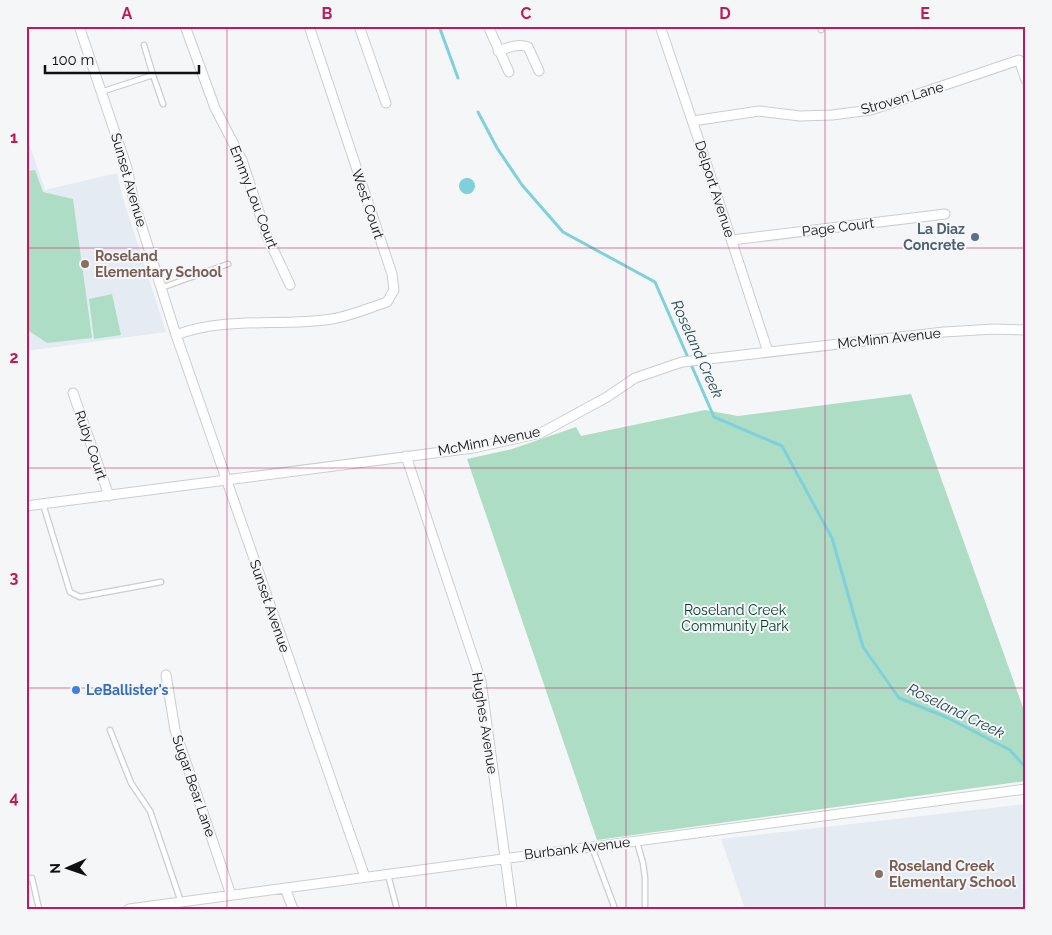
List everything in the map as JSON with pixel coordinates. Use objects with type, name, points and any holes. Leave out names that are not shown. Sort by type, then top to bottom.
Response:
[{"type":"street","name":"Sunset Avenue","points":[[79,26],[127,168],[134,202],[176,335],[365,877]]},
{"type":"street","name":"Emmy Lou Court","points":[[185,26],[215,108],[242,160],[267,236],[290,285]]},
{"type":"street","name":"West Court","points":[[176,335],[204,327],[224,324],[307,322],[334,319],[387,302],[394,290],[392,274],[309,26]]},
{"type":"street","points":[[359,26],[386,103]]},
{"type":"street","points":[[488,26],[509,72]]},
{"type":"street","name":"Delport Avenue","points":[[660,26],[693,120],[768,352]]},
{"type":"street","points":[[498,51],[516,45],[528,47],[539,71]]},
{"type":"street","name":"Stroven Lane","points":[[693,120],[759,111],[800,116],[832,115],[872,110],[1019,60],[1026,80]]},
{"type":"street","name":"Page Court","points":[[732,240],[944,214]]},
{"type":"street","name":"McMinn Avenue","points":[[26,506],[473,448],[541,433],[607,397],[635,378],[682,362],[944,332],[994,329],[1026,330]]},
{"type":"street","name":"Ruby Court","points":[[73,393],[109,496]]},
{"type":"street","name":"Hughes Avenue","points":[[406,456],[481,681],[512,909]]},
{"type":"street","name":"Sugar Bear Lane","points":[[166,675],[175,730],[231,895]]},
{"type":"street","name":"Burbank Avenue","points":[[129,909],[1026,789]]},
{"type":"street","points":[[285,888],[293,909]]},
{"type":"lane","points":[[144,45],[163,104]]},
{"type":"lane","points":[[101,92],[153,75]]},
{"type":"lane","points":[[161,288],[228,264]]},
{"type":"lane","points":[[43,504],[70,592],[80,597],[161,582]]},
{"type":"lane","points":[[110,730],[131,783],[150,811],[180,902]]},
{"type":"lane","points":[[636,840],[643,863],[645,878],[645,909]]},
{"type":"lane","points":[[592,846],[615,909]]},
{"type":"lane","points":[[387,874],[397,909]]},
{"type":"lane","points":[[26,879],[32,878],[40,909]]},
{"type":"shaded area","name":"Roseland Elementary School","points":[[26,134],[45,190],[117,173],[122,195],[166,332],[26,351]]},
{"type":"shaded area","name":"Roseland Creek Elementary School","points":[[1026,804],[1026,909],[745,909],[721,839]]},
{"type":"green space","points":[[35,170],[43,192],[73,199],[92,338],[47,343],[26,329],[26,171]]},
{"type":"green space","points":[[112,294],[121,335],[94,339],[89,299]]},
{"type":"green space","name":"Roseland Creek Community Park","points":[[911,394],[1026,716],[1026,781],[597,840],[467,459],[512,449],[576,427],[581,436],[705,410],[738,416]]},
{"type":"water","points":[[467,178],[475,186],[467,194],[459,186]]},
{"type":"waterway","name":"Roseland Creek","points":[[439,26],[458,78]]},
{"type":"waterway","name":"Roseland Creek","points":[[478,112],[497,148],[522,185],[563,232],[655,282],[714,417],[782,446],[832,538],[863,647],[899,698],[946,717],[1010,750],[1026,768]]},
{"type":"place","name":"La Diaz Concrete","points":[[975,237]]},
{"type":"place","name":"Roseland Elementary School","points":[[85,264]]},
{"type":"place","name":"LeBallister's","points":[[76,690]]},
{"type":"place","name":"Roseland Creek Elementary School","points":[[879,874]]}]
